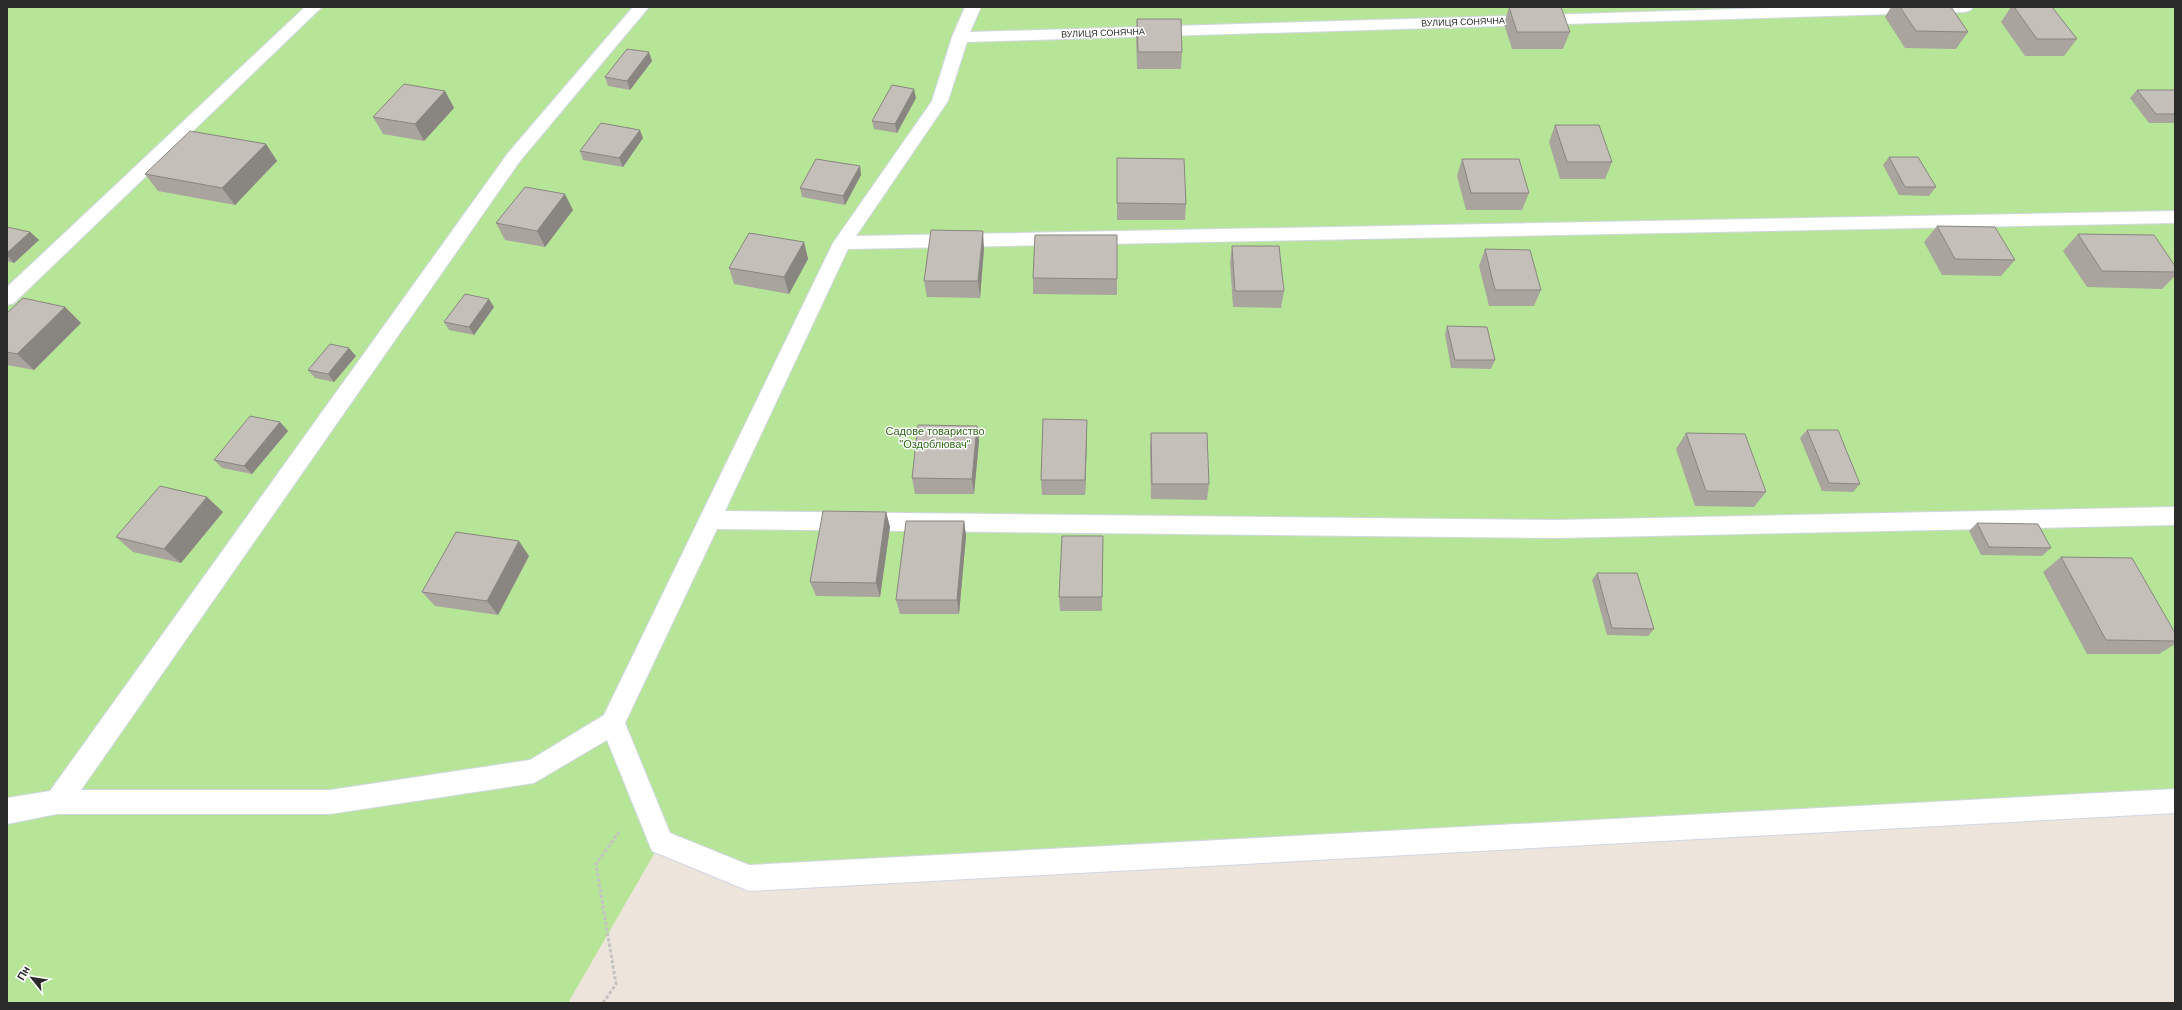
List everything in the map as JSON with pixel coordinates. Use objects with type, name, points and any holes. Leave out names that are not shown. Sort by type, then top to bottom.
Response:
[{"type":"street","points":[[7,298],[314,7]]},
{"type":"street","points":[[57,802],[514,157],[641,7]]},
{"type":"street","points":[[7,811],[57,802],[330,802],[534,771],[613,723],[708,520],[842,243],[940,101],[960,37],[973,7]]},
{"type":"street","name":"ВУЛИЦЯ СОНЯЧНА","points":[[960,37],[1965,7]]},
{"type":"street","points":[[842,243],[2175,217]]},
{"type":"street","points":[[708,520],[1558,529],[2175,516]]},
{"type":"street","points":[[613,723],[661,842],[749,878],[2175,801]]},
{"type":"path","points":[[603,1003],[616,984],[596,864],[644,797]]},
{"type":"green space","name":"Садове товариство \"Оздоблювач\"","points":[[7,7],[2175,7],[2175,801],[749,878],[661,842],[568,1003],[7,1003]]},
{"type":"building","points":[[1509,7],[1561,7],[1570,32],[1517,32]]},
{"type":"building","points":[[1900,7],[1951,7],[1968,32],[1916,31]]},
{"type":"building","points":[[2014,7],[2052,7],[2077,39],[2037,39]]},
{"type":"building","points":[[1137,19],[1181,19],[1182,52],[1138,52]]},
{"type":"building","points":[[627,49],[649,52],[627,81],[605,77]]},
{"type":"building","points":[[404,84],[445,91],[415,124],[373,117]]},
{"type":"building","points":[[892,85],[914,89],[895,124],[872,121]]},
{"type":"building","points":[[2137,90],[2175,90],[2175,114],[2156,114]]},
{"type":"building","points":[[601,123],[640,130],[619,158],[580,151]]},
{"type":"building","points":[[1555,125],[1599,125],[1612,162],[1567,162]]},
{"type":"building","points":[[190,131],[266,144],[222,188],[145,174]]},
{"type":"building","points":[[1889,157],[1918,157],[1936,187],[1905,187]]},
{"type":"building","points":[[1117,158],[1184,159],[1186,204],[1117,203]]},
{"type":"building","points":[[816,159],[860,166],[843,196],[800,188]]},
{"type":"building","points":[[1462,159],[1519,159],[1529,193],[1471,193]]},
{"type":"building","points":[[525,187],[565,194],[537,231],[496,223]]},
{"type":"building","points":[[1937,226],[1995,227],[2015,260],[1955,259]]},
{"type":"building","points":[[7,227],[30,232],[7,253]]},
{"type":"building","points":[[931,230],[983,231],[978,281],[924,281]]},
{"type":"building","points":[[749,233],[804,242],[784,277],[729,268]]},
{"type":"building","points":[[2078,234],[2154,235],[2175,266],[2175,272],[2102,271]]},
{"type":"building","points":[[1035,235],[1117,235],[1117,279],[1033,278]]},
{"type":"building","points":[[1232,246],[1279,246],[1284,291],[1235,291]]},
{"type":"building","points":[[1485,249],[1530,250],[1541,290],[1495,290]]},
{"type":"building","points":[[465,294],[489,299],[469,327],[444,322]]},
{"type":"building","points":[[23,298],[65,307],[17,354],[7,352],[7,313]]},
{"type":"building","points":[[1447,326],[1487,327],[1495,360],[1455,360]]},
{"type":"building","points":[[330,344],[349,348],[328,374],[308,370]]},
{"type":"building","points":[[250,416],[280,422],[244,466],[214,460]]},
{"type":"building","points":[[1043,419],[1087,420],[1085,480],[1041,480]]},
{"type":"building","points":[[918,425],[977,426],[972,479],[912,478]]},
{"type":"building","points":[[1807,430],[1838,430],[1860,484],[1829,483]]},
{"type":"building","points":[[1151,433],[1207,433],[1209,484],[1152,484]]},
{"type":"building","points":[[1686,433],[1745,434],[1766,492],[1706,491]]},
{"type":"building","points":[[160,486],[207,497],[164,549],[116,537]]},
{"type":"building","points":[[823,511],[886,512],[876,583],[810,582]]},
{"type":"building","points":[[906,521],[964,521],[957,600],[896,600]]},
{"type":"building","points":[[1977,523],[2038,524],[2051,548],[1989,547]]},
{"type":"building","points":[[456,532],[519,541],[487,601],[422,592]]},
{"type":"building","points":[[1062,536],[1103,536],[1102,597],[1059,597]]},
{"type":"building","points":[[2061,557],[2132,558],[2175,633],[2175,641],[2106,640]]},
{"type":"building","points":[[1597,573],[1637,573],[1654,629],[1612,628]]}]
